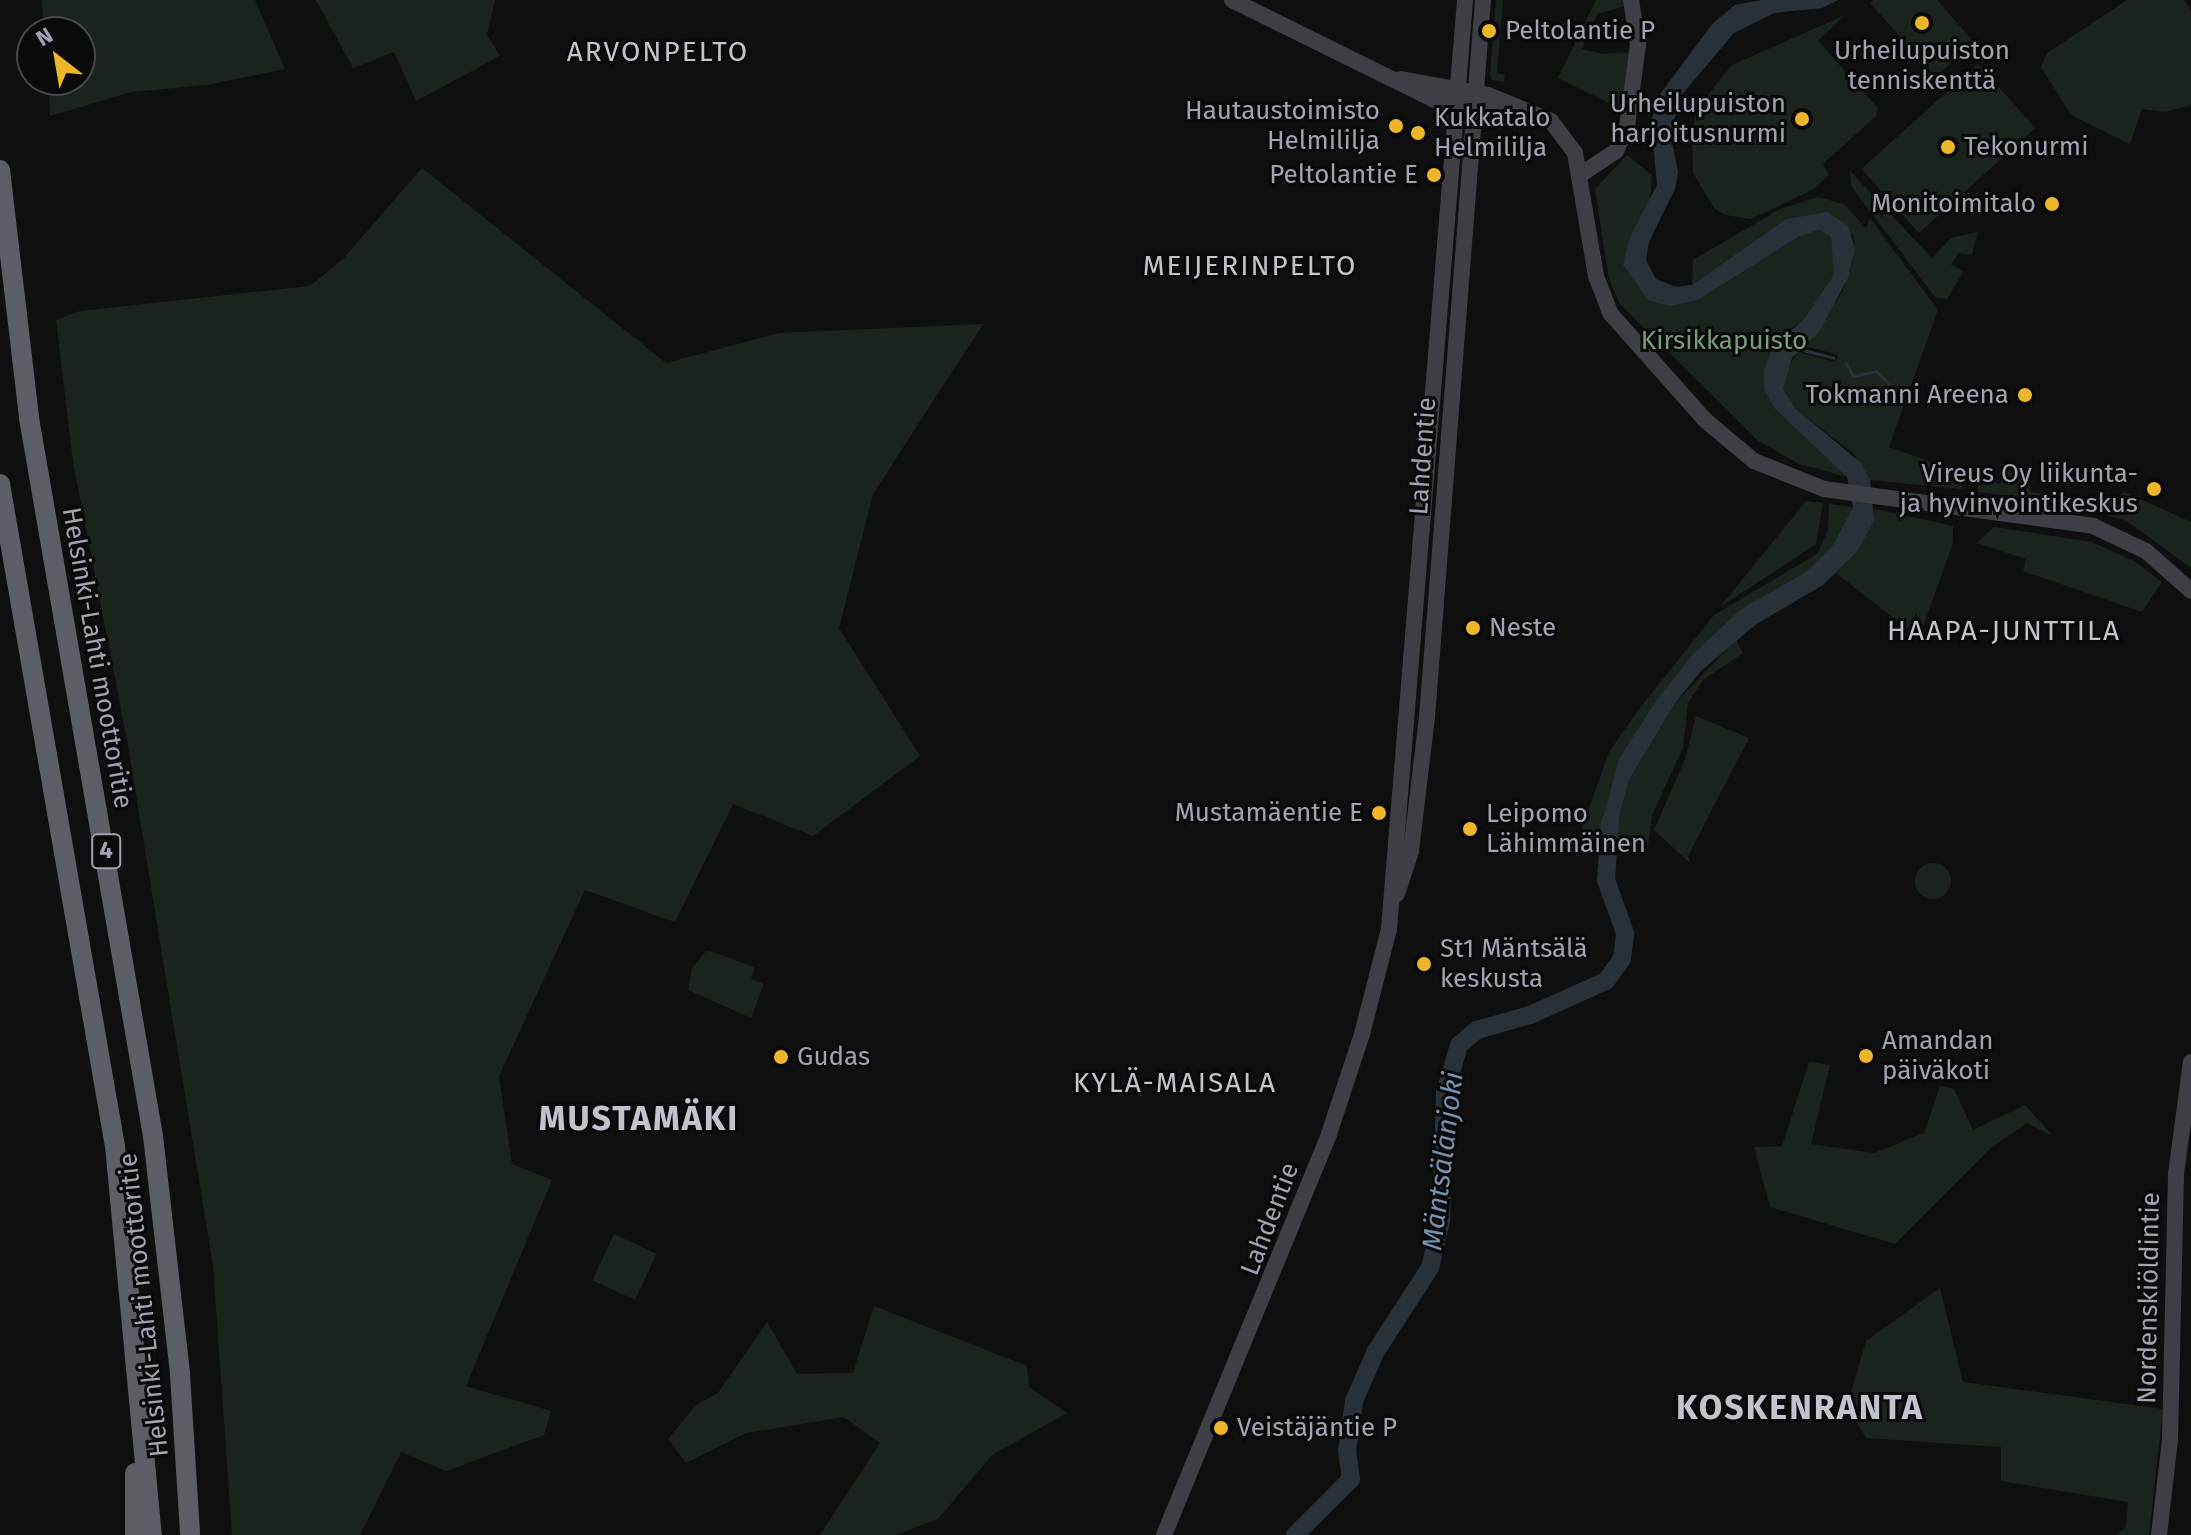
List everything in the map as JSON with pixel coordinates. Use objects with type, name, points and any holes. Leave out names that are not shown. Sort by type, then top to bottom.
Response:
[{"type":"highway","name":"Helsinki-Lahti moottoritie","points":[[0,170],[34,448],[153,1136],[193,1535]]},
{"type":"highway","name":"Helsinki-Lahti moottoritie","points":[[0,484],[97,1026],[137,1342],[152,1535]]},
{"type":"highway","points":[[135,1535],[131,1381],[137,1342]]},
{"type":"main road","points":[[1232,0],[1401,79],[1421,95],[1456,96],[1519,106],[1551,121],[1571,145],[1580,175],[1596,276],[1623,333],[1705,420],[1754,461],[1796,481],[1841,491],[2093,526],[2146,551],[2191,591]]},
{"type":"main road","name":"Lahdentie","points":[[1164,1535],[1329,1134],[1379,975],[1391,911],[1465,0]]},
{"type":"main road","name":"Lahdentie","points":[[1391,911],[1411,851],[1424,751],[1483,0]]},
{"type":"main road","points":[[1580,175],[1616,151],[1627,127],[1638,45],[1631,0]]},
{"type":"main road","name":"Nordenskiöldintie","points":[[2159,1535],[2170,1440],[2176,1174],[2191,1062]]},
{"type":"green space","points":[[42,0],[255,0],[285,69],[207,85],[132,92],[50,116],[49,96],[96,96],[96,16],[43,16]]},
{"type":"green space","points":[[316,0],[495,0],[487,35],[500,56],[416,101],[394,52],[353,68]]},
{"type":"green space","points":[[1496,0],[1503,0],[1497,73],[1505,75],[1504,82],[1492,80],[1490,74]]},
{"type":"green space","points":[[1596,0],[1623,0],[1625,6],[1597,14],[1582,49],[1603,54],[1632,52],[1623,110],[1558,78]]},
{"type":"green space","name":"Urheilupuiston tenniskenttä","points":[[1874,0],[1937,0],[1974,42],[1936,77],[1870,3]]},
{"type":"green space","points":[[2127,0],[2184,0],[2191,12],[2191,105],[2166,112],[2142,109],[2130,144],[2071,115],[2041,67],[2047,53]]},
{"type":"green space","points":[[1845,15],[1818,41],[1878,108],[1876,116],[1823,164],[1829,175],[1814,189],[1751,219],[1725,215],[1714,208],[1693,173],[1692,131],[1698,107],[1732,65]]},
{"type":"green space","name":"Tekonurmi","points":[[1978,64],[2036,128],[1919,233],[1861,169]]},
{"type":"green space","name":"Kirsikkapuisto","points":[[1627,155],[1652,175],[1650,203],[1629,239],[1649,301],[1671,306],[1698,300],[1800,236],[1819,230],[1831,237],[1835,275],[1804,319],[1787,332],[1775,409],[1848,477],[1799,464],[1757,440],[1620,304],[1609,280],[1595,189]]},
{"type":"green space","points":[[422,168],[666,363],[779,333],[983,324],[873,494],[839,628],[920,756],[813,836],[733,804],[675,922],[585,890],[499,1076],[512,1164],[552,1180],[466,1386],[551,1411],[544,1435],[446,1471],[401,1452],[360,1535],[232,1535],[213,1266],[127,740],[73,462],[56,320],[80,311],[310,286],[342,260]]},
{"type":"green space","points":[[1850,171],[1932,258],[1951,238],[1978,232],[1972,255],[1958,253],[1951,265],[1964,271],[1947,299],[1935,297],[1851,186]]},
{"type":"green space","points":[[1818,197],[1844,204],[1866,228],[1870,218],[1938,310],[1889,447],[1965,474],[1961,489],[1870,480],[1853,453],[1796,409],[1783,389],[1786,371],[1798,352],[1835,362],[1838,355],[1805,346],[1842,293],[1853,262],[1854,235],[1786,219],[1692,285],[1693,260],[1780,209]]},
{"type":"green space","points":[[2019,467],[2028,471],[2031,492],[2106,502],[2125,492],[2191,522],[2191,568],[2127,521],[2070,504],[1978,492],[1978,478],[2000,484],[2003,474]]},
{"type":"green space","points":[[1806,501],[1823,503],[1816,544],[1720,607]]},
{"type":"green space","points":[[1829,504],[1853,507],[1833,545],[1806,572],[1741,609],[1694,653],[1618,760],[1596,846],[1578,839],[1609,752],[1639,709],[1714,615],[1817,554],[1828,530]]},
{"type":"green space","points":[[1875,509],[1953,526],[1953,543],[1919,638],[1836,573],[1857,552]]},
{"type":"green space","points":[[1994,527],[2092,542],[2134,561],[2162,582],[2142,612],[2023,571],[2026,559],[1977,543]]},
{"type":"green space","points":[[1736,640],[1743,653],[1703,680],[1688,703],[1683,748],[1652,815],[1648,846],[1629,842],[1611,847],[1629,780],[1675,703]]},
{"type":"green space","points":[[1696,716],[1749,738],[1688,856],[1691,864],[1654,830],[1685,759]]},
{"type":"green space","points":[[1933,863],[1946,868],[1951,881],[1946,894],[1933,899],[1920,894],[1915,881],[1920,868]]},
{"type":"green space","points":[[707,950],[755,967],[751,979],[764,984],[751,1018],[688,990],[692,968]]},
{"type":"green space","points":[[1809,1062],[1830,1065],[1811,1144],[1874,1153],[1924,1133],[1940,1086],[1954,1089],[1973,1130],[2025,1105],[2053,1136],[2027,1123],[1991,1148],[1895,1244],[1770,1207],[1754,1147],[1782,1146]]},
{"type":"green space","points":[[614,1234],[657,1254],[635,1300],[592,1280]]},
{"type":"green space","points":[[1940,1288],[1963,1382],[2163,1409],[2149,1535],[2116,1535],[2126,1527],[2128,1502],[2001,1481],[2001,1447],[1866,1438],[1847,1406],[1866,1341]]},
{"type":"green space","points":[[874,1306],[1027,1366],[1029,1387],[1067,1413],[992,1455],[938,1519],[895,1535],[820,1535],[880,1443],[844,1417],[746,1433],[686,1463],[668,1439],[695,1406],[718,1393],[767,1322],[797,1374],[853,1373]]},
{"type":"shaded area","points":[[1762,0],[1838,0],[1822,8],[1774,13],[1734,33],[1679,98],[1671,137],[1678,172],[1675,189],[1649,242],[1646,260],[1656,279],[1676,287],[1692,285],[1786,219],[1828,212],[1848,226],[1855,249],[1848,278],[1819,332],[1792,358],[1783,389],[1796,409],[1860,462],[1870,480],[1874,520],[1857,552],[1823,585],[1755,625],[1701,671],[1675,703],[1629,780],[1611,847],[1596,846],[1618,760],[1656,701],[1694,653],[1741,609],[1806,572],[1833,545],[1853,507],[1847,477],[1775,409],[1764,389],[1764,370],[1773,347],[1804,319],[1834,275],[1831,237],[1819,230],[1800,236],[1698,300],[1671,306],[1649,301],[1623,265],[1629,239],[1657,185],[1651,121],[1661,93],[1713,23],[1735,5]]},
{"type":"waterway","points":[[1799,349],[1834,358]]},
{"type":"waterway","points":[[1846,363],[1853,376],[1876,371],[1889,384]]},
{"type":"waterway","name":"Mäntsälänjoki","points":[[1295,1535],[1351,1479],[1347,1451],[1354,1401],[1376,1351],[1430,1268],[1441,1221],[1445,1093],[1459,1045],[1477,1030],[1530,1015],[1606,981],[1622,959],[1625,933],[1606,880],[1610,822]]},
{"type":"place","name":"Urheilupuiston tenniskenttä","points":[[1922,23]]},
{"type":"place","name":"Peltolantie P","points":[[1489,31]]},
{"type":"place","name":"Urheilupuiston harjoitusnurmi","points":[[1802,119]]},
{"type":"place","name":"Hautaustoimisto Helmililja","points":[[1396,126]]},
{"type":"place","name":"Kukkatalo Helmililja","points":[[1418,133]]},
{"type":"place","name":"Tekonurmi","points":[[1948,147]]},
{"type":"place","name":"Peltolantie E","points":[[1434,175]]},
{"type":"place","name":"Monitoimitalo","points":[[2052,204]]},
{"type":"place","name":"Tokmanni Areena","points":[[2025,395]]},
{"type":"place","name":"Vireus Oy liikunta- ja hyvinvointikeskus","points":[[2154,489]]},
{"type":"place","name":"Neste","points":[[1473,628]]},
{"type":"place","name":"Mustamäentie E","points":[[1379,813]]},
{"type":"place","name":"Leipomo Lähimmäinen","points":[[1470,829]]},
{"type":"place","name":"St1 Mäntsälä keskusta","points":[[1424,964]]},
{"type":"place","name":"Amandan päiväkoti","points":[[1866,1056]]},
{"type":"place","name":"Gudas","points":[[781,1057]]},
{"type":"place","name":"Veistäjäntie P","points":[[1221,1428]]},
{"type":"district","name":"ARVONPELTO","points":[[658,52]]},
{"type":"district","name":"MEIJERINPELTO","points":[[1250,266]]},
{"type":"district","name":"HAAPA-JUNTTILA","points":[[2004,631]]},
{"type":"district","name":"KYLÄ-MAISALA","points":[[1175,1083]]},
{"type":"district","name":"MUSTAMÄKI","points":[[639,1119]]},
{"type":"district","name":"KOSKENRANTA","points":[[1800,1408]]}]
